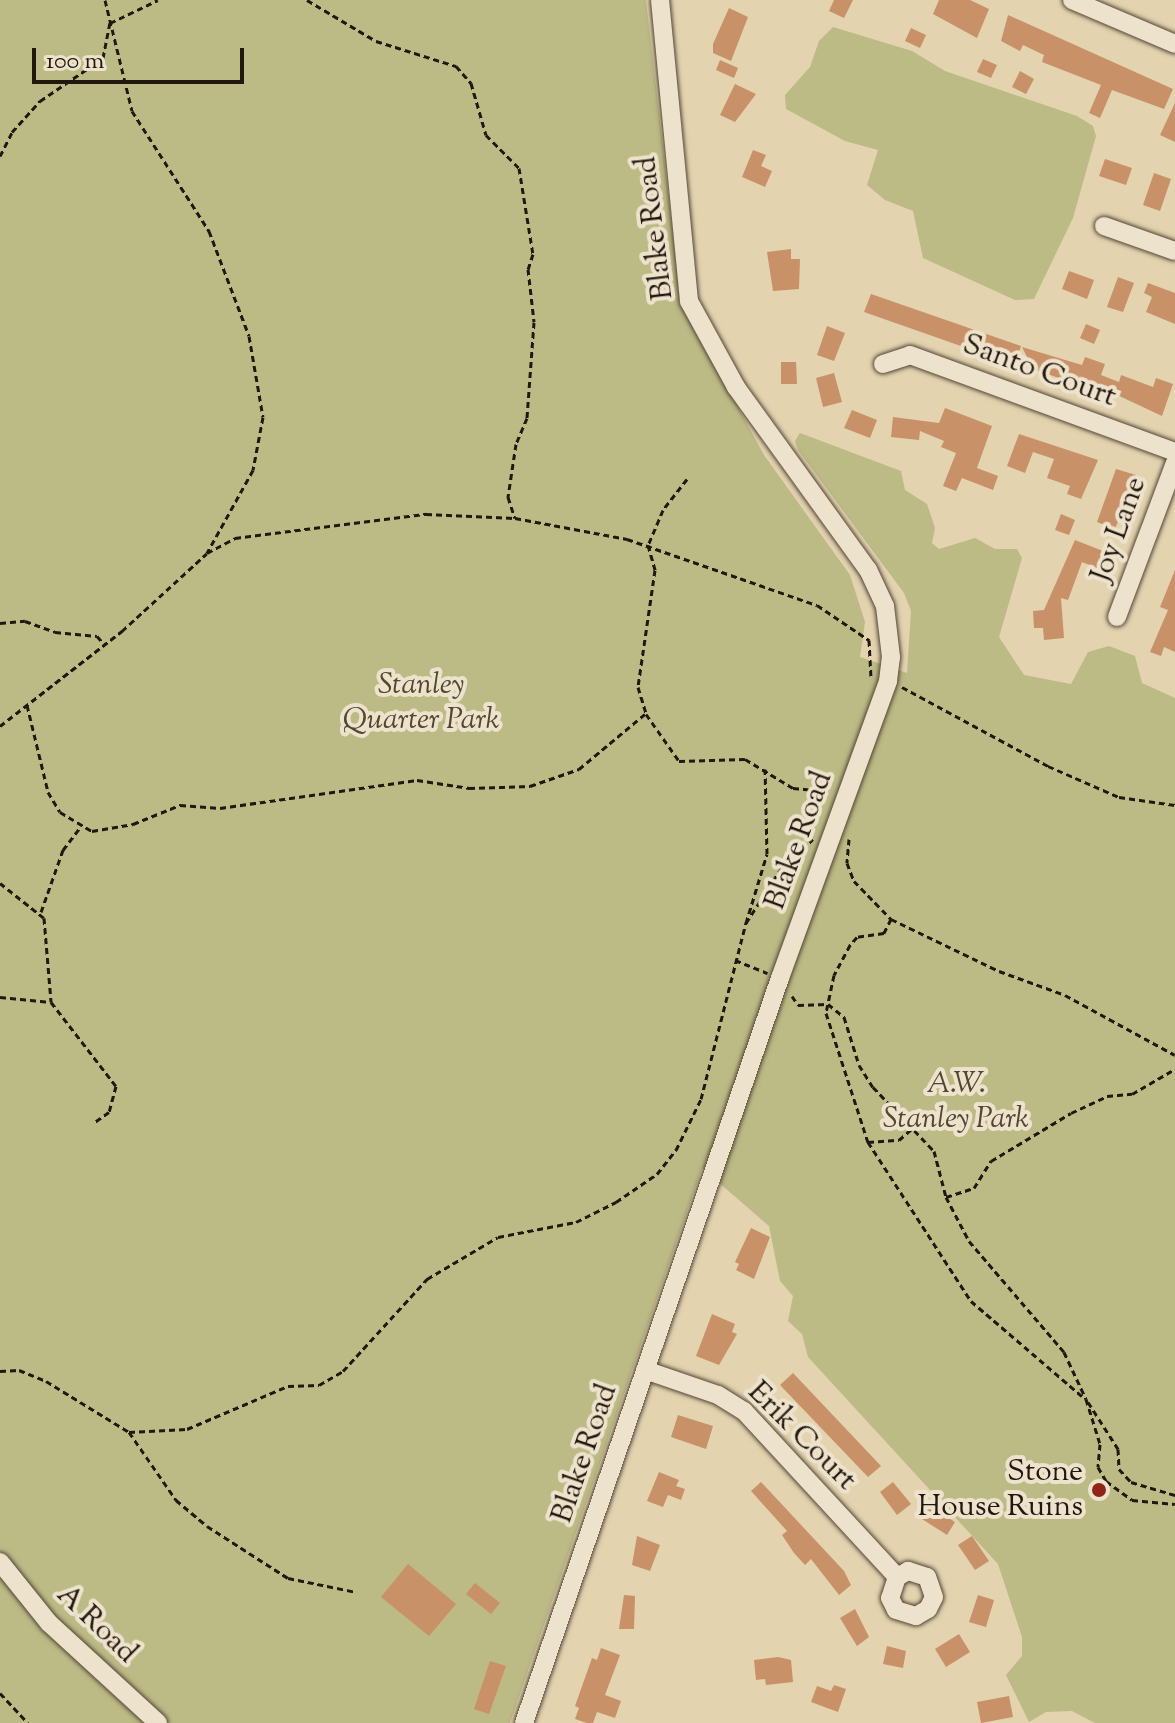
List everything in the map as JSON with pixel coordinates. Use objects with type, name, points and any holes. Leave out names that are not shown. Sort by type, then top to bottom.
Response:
[{"type":"street","name":"Blake Road","points":[[524,1723],[780,978],[845,820],[890,631],[868,570],[736,387],[689,301],[660,0]]},
{"type":"street","points":[[1072,0],[1175,44]]},
{"type":"street","points":[[1104,226],[1175,251]]},
{"type":"street","name":"Santo Court","points":[[883,364],[910,355],[1175,452]]},
{"type":"street","name":"Joy Lane","points":[[1117,617],[1175,463]]},
{"type":"street","name":"Erik Court","points":[[645,1370],[718,1395],[744,1411],[897,1577]]},
{"type":"street","name":"A Road","points":[[0,1562],[49,1623],[158,1723]]},
{"type":"path","points":[[105,0],[132,111],[209,231],[249,336],[263,417],[253,470],[207,553]]},
{"type":"path","points":[[110,23],[158,0]]},
{"type":"path","points":[[307,0],[376,41],[456,66],[471,83],[486,135],[519,168],[533,254],[528,269],[534,322],[527,418],[516,444],[508,497],[515,518]]},
{"type":"path","points":[[0,156],[12,132],[40,101],[103,58],[110,23]]},
{"type":"path","points":[[687,479],[663,510],[648,545],[654,577],[638,687],[646,714],[679,761],[745,759],[793,788],[840,793],[847,863],[854,881],[891,919],[999,971],[1065,995],[1175,1055]]},
{"type":"path","points":[[0,726],[104,644],[207,553],[235,538],[426,514],[515,518],[648,545],[827,609],[869,640],[880,683],[1048,766],[1119,797],[1175,805]]},
{"type":"path","points":[[0,623],[25,621],[55,632],[97,636],[104,644]]},
{"type":"path","points":[[27,705],[48,792],[60,812],[81,826],[110,831],[180,805],[220,808],[417,780],[469,788],[530,786],[579,769],[646,714]]},
{"type":"path","points":[[129,1432],[187,1429],[288,1386],[319,1385],[343,1371],[427,1279],[452,1261],[498,1237],[576,1222],[657,1174],[676,1150],[701,1099],[759,865],[767,854],[765,769]]},
{"type":"path","points":[[41,914],[63,850],[81,826]]},
{"type":"path","points":[[746,923],[780,870],[817,835]]},
{"type":"path","points":[[0,883],[41,914],[49,935],[51,1002],[116,1086],[109,1112],[93,1123]]},
{"type":"path","points":[[891,919],[884,933],[857,937],[850,945],[834,975],[826,1013],[868,1142],[971,1301],[1086,1399],[1100,1444],[1098,1467],[1106,1481],[1132,1500],[1175,1504]]},
{"type":"path","points":[[735,960],[780,978],[798,1005],[828,1004],[844,1017],[859,1065],[873,1087],[934,1151],[946,1197],[969,1241],[1064,1352],[1086,1399],[1118,1449],[1119,1469],[1131,1482],[1175,1495]]},
{"type":"path","points":[[0,997],[51,1002]]},
{"type":"path","points":[[946,1197],[974,1188],[991,1161],[1071,1113],[1107,1096],[1132,1094],[1175,1069]]},
{"type":"path","points":[[868,1142],[899,1140],[913,1128]]},
{"type":"path","points":[[0,1371],[19,1370],[46,1381],[129,1432],[176,1500],[207,1526],[288,1578],[356,1592]]},
{"type":"path","points":[[0,1693],[28,1723]]},
{"type":"green space","name":"Stanley Quarter Park","points":[[0,0],[646,0],[675,253],[687,313],[764,455],[850,575],[865,622],[860,657],[907,673],[911,611],[904,593],[798,450],[795,441],[800,433],[901,471],[905,490],[927,504],[935,528],[932,543],[939,549],[975,538],[995,549],[1017,549],[1022,558],[999,637],[1024,675],[1071,684],[1088,652],[1109,646],[1135,656],[1142,683],[1175,698],[1175,1723],[1095,1723],[1072,1711],[1046,1712],[1029,1722],[1006,1675],[1022,1656],[1022,1637],[998,1564],[808,1357],[802,1334],[788,1321],[793,1296],[780,1281],[769,1226],[702,1168],[510,1723],[0,1723]]},
{"type":"green space","points":[[833,27],[912,51],[945,71],[1077,116],[1093,126],[1096,136],[1073,218],[1034,299],[1015,300],[923,258],[913,211],[885,200],[867,185],[878,150],[845,141],[786,109],[785,95],[810,67],[819,41]]},
{"type":"building","points":[[834,0],[853,0],[844,18],[829,11]]},
{"type":"building","points":[[939,0],[970,0],[989,9],[977,38],[933,14]]},
{"type":"building","points":[[729,8],[748,17],[731,61],[713,53],[713,44]]},
{"type":"building","points":[[1008,15],[1173,89],[1164,109],[1112,90],[1100,118],[1089,113],[1101,85],[1042,62],[1044,55],[1023,45],[1020,51],[1001,41]]},
{"type":"building","points":[[911,28],[926,35],[920,48],[905,41]]},
{"type":"building","points":[[983,59],[997,65],[991,78],[977,72]]},
{"type":"building","points":[[720,60],[738,68],[734,78],[716,70]]},
{"type":"building","points":[[1020,71],[1034,79],[1026,94],[1012,87]]},
{"type":"building","points":[[735,84],[756,94],[735,122],[720,115]]},
{"type":"building","points":[[1175,103],[1175,142],[1160,135]]},
{"type":"building","points":[[753,150],[766,155],[761,166],[772,171],[765,187],[742,177]]},
{"type":"building","points":[[1105,159],[1132,168],[1126,185],[1099,176]]},
{"type":"building","points":[[1154,173],[1171,179],[1160,211],[1143,205]]},
{"type":"building","points":[[791,249],[791,259],[800,259],[799,289],[773,291],[767,252]]},
{"type":"building","points":[[1069,271],[1094,280],[1087,299],[1062,289]]},
{"type":"building","points":[[1118,277],[1134,283],[1123,312],[1107,307]]},
{"type":"building","points":[[1148,283],[1175,293],[1175,324],[1146,312],[1152,297],[1144,293]]},
{"type":"building","points":[[871,294],[1021,346],[1015,365],[864,312]]},
{"type":"building","points":[[1086,324],[1100,330],[1094,344],[1080,338]]},
{"type":"building","points":[[827,326],[845,333],[834,361],[817,355]]},
{"type":"building","points":[[1022,347],[1082,365],[1085,357],[1105,364],[1101,375],[1119,382],[1121,375],[1153,387],[1156,378],[1173,384],[1162,416],[1098,386],[1096,391],[1033,369]]},
{"type":"building","points":[[781,362],[796,362],[797,384],[781,384]]},
{"type":"building","points":[[834,373],[842,402],[823,407],[816,378]]},
{"type":"building","points":[[945,408],[992,426],[977,468],[998,476],[993,490],[962,478],[956,491],[943,486],[956,453],[941,447],[944,441],[920,431],[919,440],[891,437],[893,417],[939,423]]},
{"type":"building","points":[[852,410],[877,420],[870,438],[844,428]]},
{"type":"building","points":[[1019,434],[1098,460],[1081,499],[1067,494],[1070,486],[1047,478],[1054,459],[1033,452],[1025,473],[1007,466]]},
{"type":"building","points":[[1116,469],[1136,475],[1115,529],[1097,522]]},
{"type":"building","points":[[1061,514],[1075,520],[1069,535],[1055,530]]},
{"type":"building","points":[[1075,540],[1103,551],[1097,568],[1082,562],[1068,600],[1061,598],[1064,638],[1044,640],[1043,628],[1034,628],[1033,611],[1044,610]]},
{"type":"building","points":[[1175,570],[1175,652],[1164,647],[1161,656],[1150,652],[1168,610],[1160,607]]},
{"type":"building","points":[[751,1228],[770,1237],[754,1279],[736,1270],[739,1264],[735,1262]]},
{"type":"building","points":[[712,1314],[735,1324],[732,1332],[737,1334],[719,1365],[696,1356]]},
{"type":"building","points":[[793,1373],[881,1466],[868,1477],[780,1385]]},
{"type":"building","points":[[678,1415],[713,1426],[706,1449],[671,1437]]},
{"type":"building","points":[[659,1472],[679,1480],[676,1486],[685,1489],[681,1500],[668,1495],[663,1507],[647,1501]]},
{"type":"building","points":[[761,1482],[844,1571],[851,1585],[839,1595],[811,1559],[805,1565],[794,1553],[782,1535],[787,1531],[751,1491]]},
{"type":"building","points":[[893,1482],[911,1504],[897,1515],[880,1492]]},
{"type":"building","points":[[930,1506],[955,1522],[947,1535],[922,1519]]},
{"type":"building","points":[[637,1536],[660,1545],[650,1571],[632,1565]]},
{"type":"building","points":[[972,1536],[989,1561],[975,1570],[958,1545]]},
{"type":"building","points":[[408,1564],[456,1604],[429,1636],[381,1597]]},
{"type":"building","points":[[475,1583],[500,1603],[491,1614],[466,1594]]},
{"type":"building","points":[[624,1595],[635,1596],[634,1629],[619,1629]]},
{"type":"building","points":[[978,1595],[994,1600],[986,1627],[969,1622]]},
{"type":"building","points":[[855,1609],[869,1637],[857,1646],[840,1618]]},
{"type":"building","points":[[959,1634],[970,1652],[946,1667],[935,1649]]},
{"type":"building","points":[[887,1646],[906,1651],[903,1668],[883,1664]]},
{"type":"building","points":[[601,1648],[620,1655],[605,1695],[621,1701],[615,1718],[597,1712],[593,1723],[587,1723],[575,1719],[579,1708],[575,1706],[592,1658],[597,1660]]},
{"type":"building","points":[[778,1657],[791,1660],[793,1682],[766,1685],[765,1679],[756,1680],[754,1660]]},
{"type":"building","points":[[490,1661],[506,1666],[489,1714],[474,1709]]},
{"type":"building","points":[[834,1685],[846,1689],[838,1712],[811,1702],[817,1686],[831,1691]]},
{"type":"building","points":[[1009,1696],[1013,1717],[981,1723],[977,1702]]},
{"type":"place","name":"Stone House Ruins","points":[[1099,1490]]},
{"type":"park label","name":"A.W. Stanley Park","points":[[956,1102]]}]
